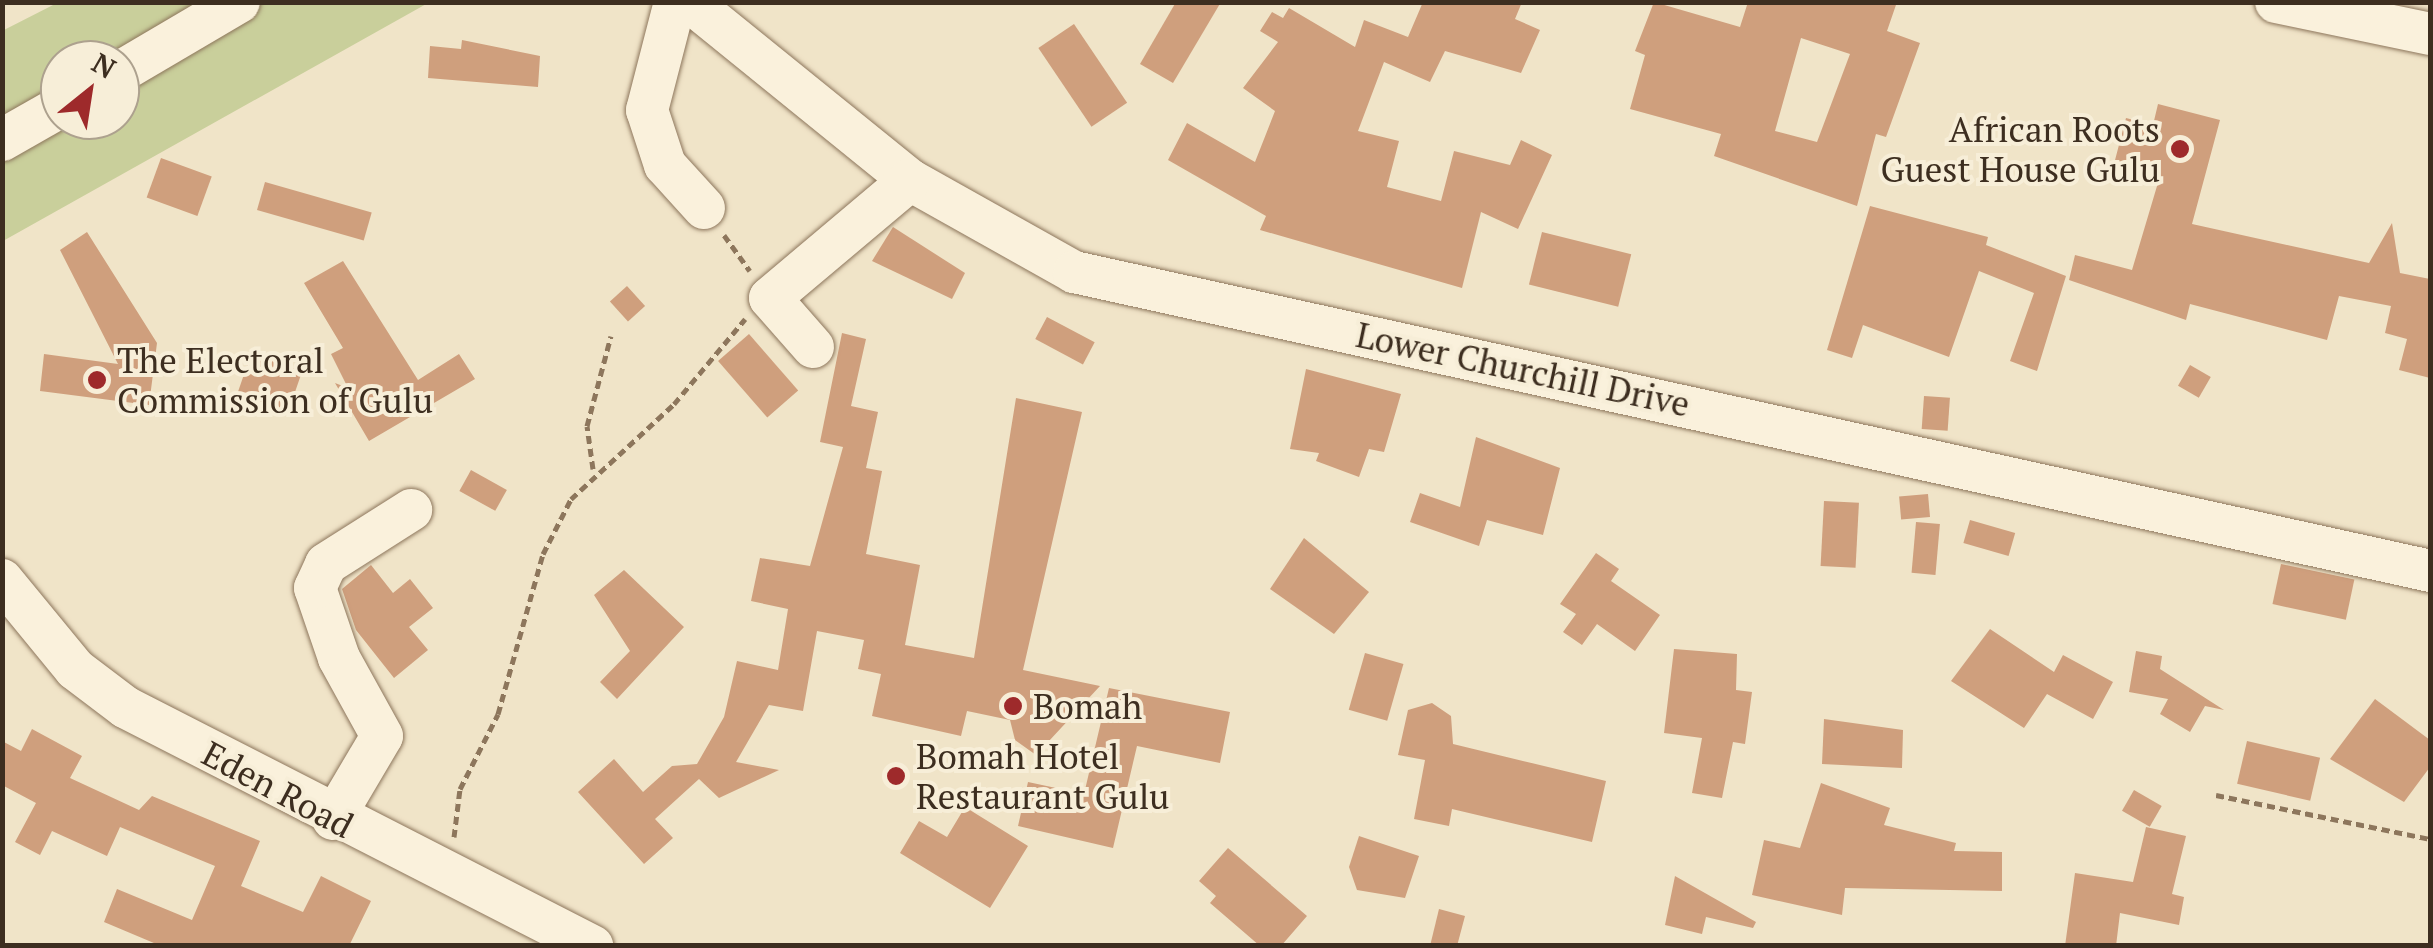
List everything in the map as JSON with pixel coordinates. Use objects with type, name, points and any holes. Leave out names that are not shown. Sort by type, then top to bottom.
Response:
[{"type":"street","points":[[140,60],[239,2]]},
{"type":"street","points":[[675,2],[647,110],[664,165],[704,208]]},
{"type":"street","name":"Lower Churchill Drive","points":[[690,2],[910,180],[1074,272],[2430,571]]},
{"type":"street","points":[[2276,2],[2430,34]]},
{"type":"street","points":[[2,140],[40,118]]},
{"type":"street","points":[[813,347],[770,298],[910,180]]},
{"type":"street","points":[[333,819],[382,736],[339,658],[315,588],[326,564],[412,510]]},
{"type":"street","name":"Eden Road","points":[[2,580],[100,689],[333,819],[450,880],[592,946]]},
{"type":"path","points":[[450,880],[460,789],[498,714],[543,554],[593,470],[674,404],[720,341],[770,298],[704,208]]},
{"type":"path","points":[[593,470],[586,426],[611,336]]},
{"type":"path","points":[[2216,795],[2430,840]]},
{"type":"green space","points":[[57,3],[428,3],[3,241],[2,31]]},
{"type":"building","points":[[1176,2],[1221,2],[1173,83],[1140,64]]},
{"type":"building","points":[[1423,2],[1522,2],[1515,19],[1540,30],[1521,73],[1445,51],[1430,82],[1384,62],[1358,131],[1399,141],[1387,187],[1441,201],[1454,151],[1510,165],[1521,140],[1552,155],[1518,229],[1481,212],[1462,288],[1260,230],[1266,216],[1168,160],[1187,123],[1255,162],[1275,111],[1243,88],[1278,42],[1260,31],[1272,12],[1283,18],[1289,8],[1355,47],[1364,20],[1408,37]]},
{"type":"building","points":[[1654,2],[1740,27],[1748,2],[1897,2],[1887,31],[1920,43],[1886,137],[1876,134],[1857,206],[1714,156],[1721,134],[1630,109],[1645,55],[1635,51]],"holes":[[[1801,38],[1850,54],[1817,142],[1775,131]]]},
{"type":"building","points":[[1074,24],[1127,103],[1091,127],[1038,48]]},
{"type":"building","points":[[462,40],[540,56],[538,87],[428,78],[430,46],[461,49]]},
{"type":"building","points":[[2158,104],[2220,120],[2192,224],[2369,263],[2392,223],[2400,273],[2430,279],[2430,378],[2399,370],[2407,339],[2385,333],[2391,306],[2339,296],[2327,340],[2190,304],[2186,320],[2069,280],[2075,255],[2132,270],[2160,176],[2114,164],[2126,118],[2153,125]]},
{"type":"building","points":[[161,158],[212,176],[197,216],[147,197]]},
{"type":"building","points":[[265,182],[372,213],[364,240],[257,210]]},
{"type":"building","points":[[1870,206],[1988,237],[1986,245],[2066,276],[2037,371],[2010,361],[2034,293],[1979,271],[1949,357],[1863,325],[1852,358],[1827,350]]},
{"type":"building","points":[[893,227],[965,273],[952,299],[872,261]]},
{"type":"building","points":[[87,232],[157,343],[149,405],[40,391],[44,354],[118,364],[60,250]]},
{"type":"building","points":[[1542,232],[1631,254],[1618,307],[1529,284]]},
{"type":"building","points":[[343,261],[418,380],[459,354],[475,379],[369,441],[335,383],[348,388],[331,354],[343,348],[304,283]]},
{"type":"building","points":[[627,286],[645,306],[628,321],[610,301]]},
{"type":"building","points":[[1047,317],[1095,342],[1083,364],[1035,339]]},
{"type":"building","points":[[842,333],[866,339],[851,406],[878,412],[866,468],[882,471],[866,554],[920,565],[905,645],[974,658],[1016,398],[1082,412],[1023,670],[1100,686],[1036,755],[1015,740],[1010,720],[967,711],[961,736],[872,716],[881,674],[858,669],[864,640],[817,631],[803,711],[769,705],[736,762],[779,770],[719,798],[699,779],[655,819],[673,838],[644,864],[578,792],[614,759],[643,792],[672,766],[697,764],[724,717],[737,661],[778,670],[788,609],[751,601],[760,558],[810,566],[843,447],[820,442]]},
{"type":"building","points":[[749,334],[798,391],[767,418],[718,361]]},
{"type":"building","points":[[251,354],[302,372],[288,411],[237,394]]},
{"type":"building","points":[[2190,365],[2211,377],[2199,398],[2178,386]]},
{"type":"building","points":[[1306,369],[1401,394],[1384,452],[1369,449],[1359,477],[1316,461],[1319,453],[1290,449]]},
{"type":"building","points":[[1924,396],[1950,398],[1948,431],[1922,429]]},
{"type":"building","points":[[1476,437],[1560,468],[1543,535],[1487,520],[1479,546],[1410,522],[1420,493],[1460,507]]},
{"type":"building","points":[[471,470],[507,490],[495,511],[459,491]]},
{"type":"building","points":[[1928,494],[1930,517],[1901,519],[1899,497]]},
{"type":"building","points":[[1824,501],[1859,503],[1856,568],[1821,566]]},
{"type":"building","points":[[1970,520],[2015,533],[2009,556],[1963,543]]},
{"type":"building","points":[[1916,522],[1940,524],[1935,575],[1912,573]]},
{"type":"building","points":[[1304,538],[1369,592],[1334,634],[1270,589]]},
{"type":"building","points":[[1596,553],[1619,569],[1611,581],[1660,615],[1635,651],[1597,624],[1582,645],[1563,632],[1576,614],[1560,604]]},
{"type":"building","points":[[2281,564],[2354,580],[2346,620],[2272,604]]},
{"type":"building","points":[[371,565],[393,593],[410,579],[433,608],[409,627],[428,650],[394,678],[356,630],[342,589]]},
{"type":"building","points":[[624,570],[684,627],[617,699],[600,682],[630,651],[594,595]]},
{"type":"building","points":[[1990,629],[2054,672],[2063,655],[2113,682],[2093,719],[2047,694],[2024,728],[1951,681]]},
{"type":"building","points":[[1674,649],[1737,654],[1736,690],[1752,692],[1745,744],[1733,742],[1722,798],[1692,793],[1702,738],[1664,733]]},
{"type":"building","points":[[2136,651],[2162,656],[2160,669],[2224,710],[2205,706],[2190,732],[2160,714],[2168,699],[2129,692]]},
{"type":"building","points":[[1365,653],[1403,664],[1387,721],[1349,710]]},
{"type":"building","points":[[1109,688],[1230,712],[1220,763],[1137,746],[1113,848],[1018,826],[1028,782],[1084,794]]},
{"type":"building","points":[[2375,699],[2430,740],[2430,767],[2404,802],[2330,759]]},
{"type":"building","points":[[1432,703],[1451,716],[1453,744],[1606,781],[1592,842],[1452,809],[1449,826],[1414,819],[1425,760],[1398,755],[1408,710]]},
{"type":"building","points":[[1824,719],[1903,730],[1902,768],[1822,764]]},
{"type":"building","points":[[32,729],[82,756],[70,778],[139,810],[152,796],[260,841],[241,886],[303,912],[321,876],[371,901],[349,946],[161,946],[104,922],[117,889],[192,920],[215,866],[120,827],[107,856],[52,831],[40,855],[15,842],[36,803],[2,785],[2,741],[21,751]]},
{"type":"building","points":[[2247,741],[2320,758],[2310,801],[2237,784]]},
{"type":"building","points":[[1821,783],[1890,808],[1884,825],[1956,843],[1954,851],[2002,852],[2002,891],[1845,888],[1842,915],[1752,895],[1764,840],[1800,848]]},
{"type":"building","points":[[2134,790],[2162,806],[2150,827],[2122,811]]},
{"type":"building","points":[[965,807],[1028,846],[990,908],[900,853],[919,821],[947,837]]},
{"type":"building","points":[[2146,827],[2186,836],[2172,894],[2184,897],[2179,925],[2120,913],[2116,946],[2065,946],[2075,873],[2133,882]]},
{"type":"building","points":[[1359,836],[1419,856],[1405,898],[1357,890],[1349,867]]},
{"type":"building","points":[[1228,848],[1307,916],[1281,946],[1260,946],[1210,903],[1216,896],[1199,881]]},
{"type":"building","points":[[1675,876],[1756,922],[1753,928],[1706,917],[1702,934],[1665,925]]},
{"type":"building","points":[[1439,909],[1465,916],[1457,946],[1430,946]]},
{"type":"place","name":"African Roots Guest House Gulu","points":[[2180,149]]},
{"type":"place","name":"The Electoral Commission of Gulu","points":[[97,380]]},
{"type":"place","name":"Bomah","points":[[1013,706]]},
{"type":"place","name":"Bomah Hotel Restaurant Gulu","points":[[896,776]]}]
